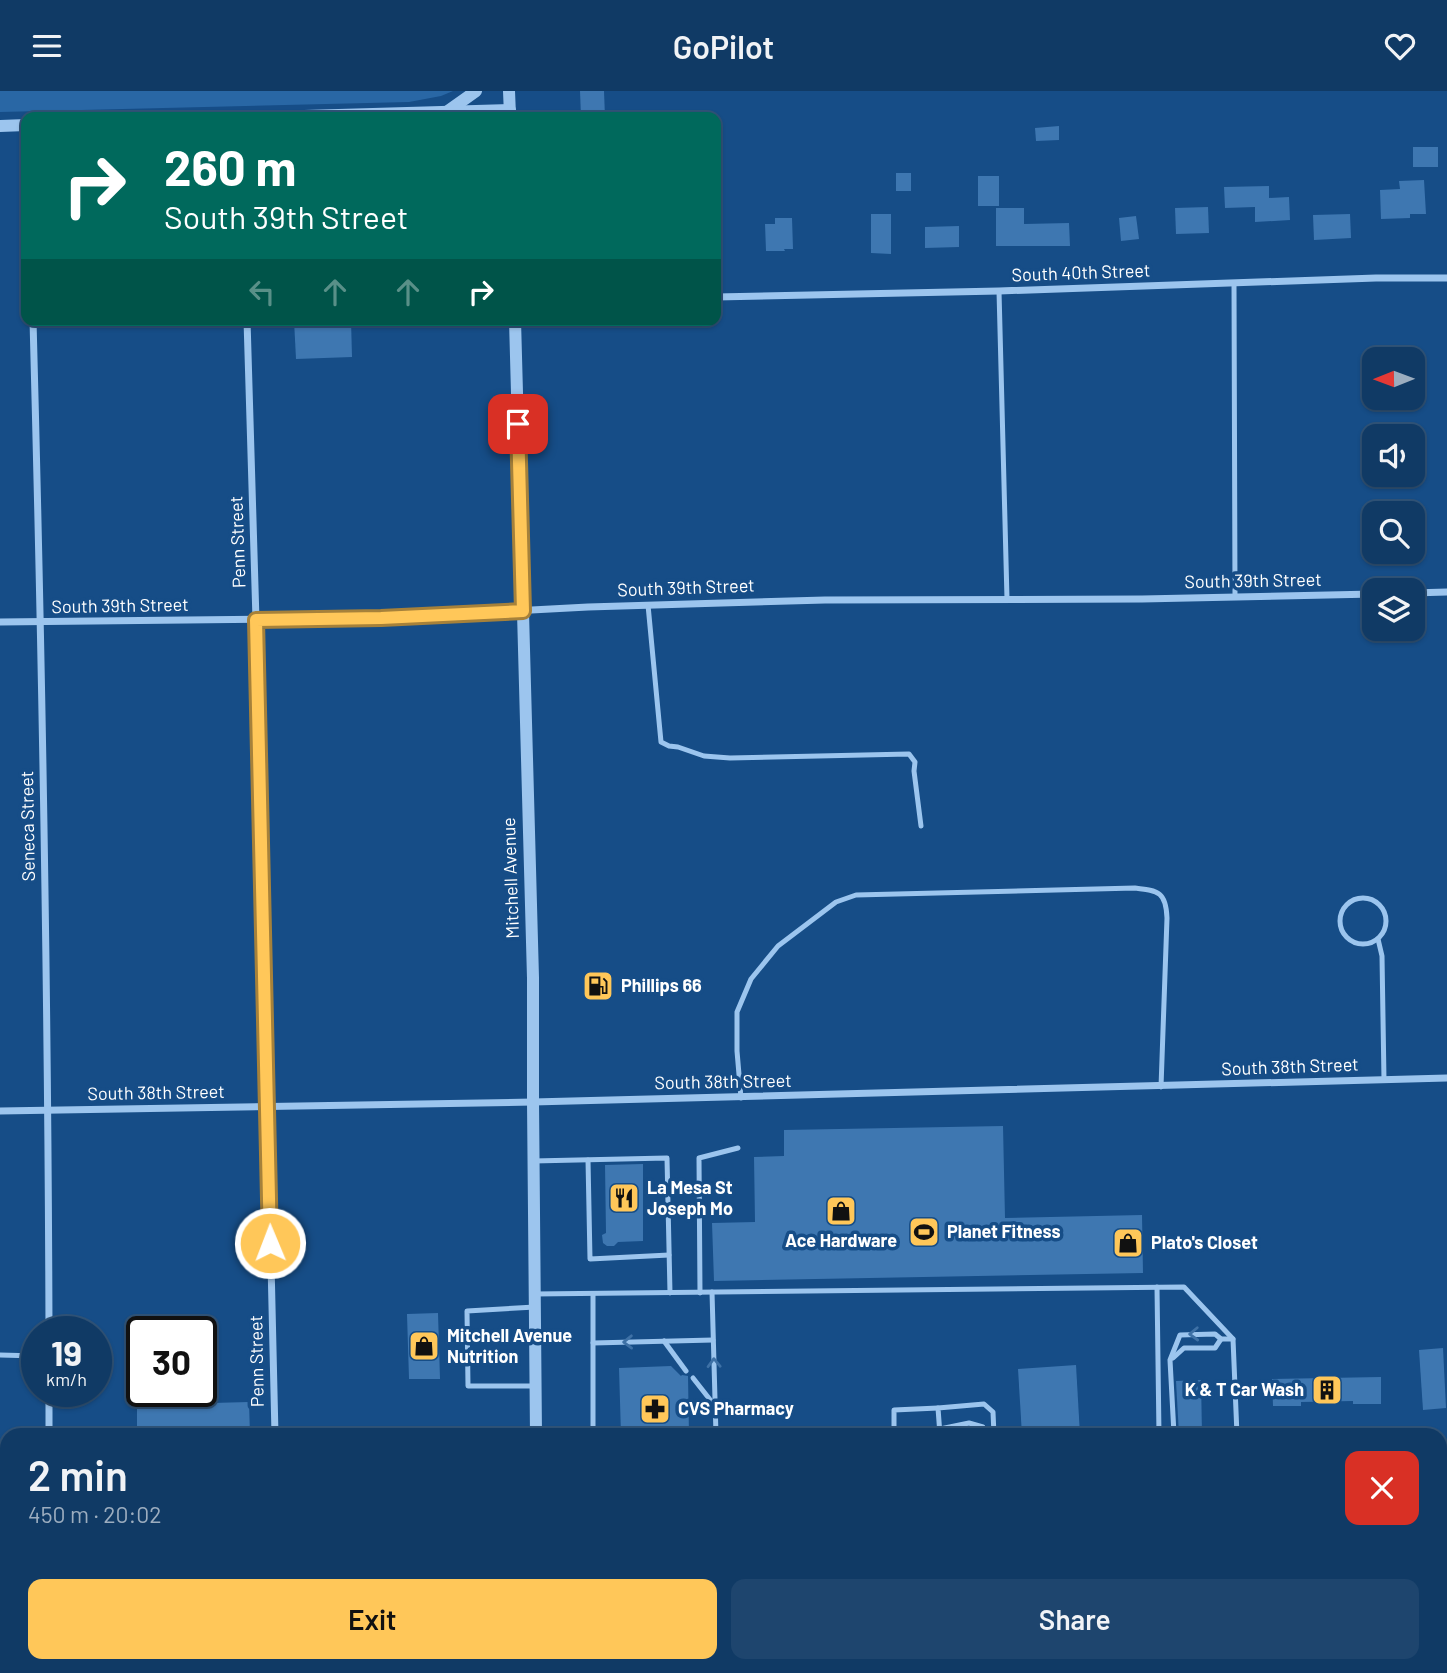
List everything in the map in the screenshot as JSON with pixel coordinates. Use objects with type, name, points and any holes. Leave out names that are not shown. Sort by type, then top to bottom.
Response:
[{"type":"street","points":[[447,112],[476,91]]},
{"type":"street","points":[[509,91],[510,112]]},
{"type":"street","points":[[0,126],[21,125]]},
{"type":"street","name":"South 40th Street","points":[[721,296],[1447,278]]},
{"type":"street","name":"Seneca Street","points":[[33,326],[41,622],[49,1316]]},
{"type":"street","name":"Penn Street","points":[[247,326],[275,1428]]},
{"type":"street","name":"Mitchell Avenue","points":[[515,326],[533,978],[536,1428]]},
{"type":"street","points":[[1425,593],[1447,593]]},
{"type":"street","name":"South 39th Street","points":[[0,622],[381,618],[648,605],[824,600],[1142,599],[1362,594]]},
{"type":"street","name":"South 38th Street","points":[[0,1111],[741,1098],[1447,1078]]},
{"type":"street","points":[[49,1407],[50,1428]]},
{"type":"lane","points":[[1234,283],[1235,597]]},
{"type":"lane","points":[[999,291],[1007,599]]},
{"type":"lane","points":[[648,605],[661,742],[704,756],[730,758],[909,754],[915,762],[921,826]]},
{"type":"lane","points":[[741,1098],[737,1013],[751,979],[778,946],[836,902],[856,895],[1135,888],[1162,895],[1166,901],[1167,918],[1161,1087]]},
{"type":"lane","points":[[1378,939],[1367,944],[1356,943],[1346,936],[1341,926],[1341,914],[1348,904],[1358,898],[1370,898],[1379,903],[1387,921],[1378,939],[1381,956],[1384,1080]]},
{"type":"lane","points":[[700,1293],[699,1158],[737,1148]]},
{"type":"lane","points":[[533,1161],[667,1158],[670,1293]]},
{"type":"lane","points":[[588,1160],[590,1259],[669,1255]]},
{"type":"lane","points":[[1157,1287],[1159,1428]]},
{"type":"lane","points":[[535,1386],[468,1386],[467,1311],[593,1294],[1184,1287],[1233,1339],[1237,1428]]},
{"type":"lane","points":[[712,1292],[716,1428]]},
{"type":"lane","points":[[593,1294],[593,1428]]},
{"type":"lane","points":[[1174,1428],[1170,1360],[1181,1335],[1215,1333],[1221,1339],[1233,1339]]},
{"type":"lane","points":[[1170,1360],[1184,1348],[1215,1348],[1221,1339]]},
{"type":"lane","points":[[593,1343],[713,1340]]},
{"type":"lane","points":[[664,1341],[686,1371]]},
{"type":"lane","points":[[0,1355],[21,1356]]},
{"type":"lane","points":[[693,1378],[715,1406]]},
{"type":"lane","points":[[894,1428],[894,1410],[984,1404],[993,1412],[994,1428]]},
{"type":"lane","points":[[938,1408],[940,1428]]},
{"type":"lane","points":[[952,1428],[968,1423],[983,1428]]},
{"type":"shaded area","points":[[0,91],[453,91],[409,102],[0,112]]},
{"type":"building","points":[[580,91],[604,91],[605,112],[581,112]]},
{"type":"building","points":[[1059,126],[1059,140],[1036,141],[1035,128]]},
{"type":"building","points":[[1413,147],[1438,147],[1438,167],[1413,167]]},
{"type":"building","points":[[896,173],[911,173],[911,191],[896,191]]},
{"type":"building","points":[[978,176],[999,176],[999,206],[978,206]]},
{"type":"building","points":[[1424,180],[1426,214],[1410,214],[1410,218],[1381,219],[1380,190],[1400,189],[1399,181]]},
{"type":"building","points":[[1269,186],[1269,198],[1289,197],[1290,220],[1255,222],[1255,207],[1225,208],[1224,187]]},
{"type":"building","points":[[1208,207],[1209,233],[1176,234],[1175,208]]},
{"type":"building","points":[[996,208],[1024,208],[1024,224],[1069,223],[1070,246],[996,246]]},
{"type":"building","points":[[871,214],[891,214],[891,254],[871,253]]},
{"type":"building","points":[[1350,214],[1351,238],[1314,240],[1313,215]]},
{"type":"building","points":[[1136,216],[1139,239],[1121,241],[1119,218]]},
{"type":"building","points":[[775,218],[792,218],[793,249],[766,251],[765,224],[775,224]]},
{"type":"building","points":[[959,226],[959,247],[925,248],[925,227]]},
{"type":"building","points":[[294,326],[351,326],[352,357],[296,359]]},
{"type":"building","points":[[1003,1126],[1005,1218],[1142,1215],[1143,1273],[714,1281],[712,1223],[755,1222],[754,1157],[784,1156],[784,1130]]},
{"type":"building","name":"La Mesa St Joseph Mo","points":[[643,1164],[643,1241],[618,1242],[614,1246],[607,1246],[603,1243],[602,1235],[606,1233],[605,1165]]},
{"type":"building","name":"Mitchell Avenue Nutrition","points":[[438,1313],[440,1379],[409,1379],[407,1314]]},
{"type":"building","points":[[1443,1348],[1446,1408],[1423,1410],[1419,1350]]},
{"type":"building","points":[[1076,1365],[1080,1428],[1022,1428],[1018,1369]]},
{"type":"building","name":"CVS Pharmacy","points":[[671,1366],[681,1376],[688,1376],[689,1428],[621,1428],[619,1368]]},
{"type":"building","name":"K & T Car Wash","points":[[1381,1377],[1381,1404],[1353,1404],[1353,1401],[1301,1402],[1301,1406],[1273,1406],[1272,1379]]},
{"type":"building","points":[[1201,1380],[1202,1428],[1179,1428],[1176,1381]]},
{"type":"building","points":[[249,1402],[250,1428],[137,1428],[137,1407],[217,1407],[217,1403]]},
{"type":"place","name":"Phillips 66","points":[[598,986]]},
{"type":"place","name":"La Mesa St Joseph Mo","points":[[624,1198]]},
{"type":"place","name":"Ace Hardware","points":[[841,1211]]},
{"type":"place","name":"Planet Fitness","points":[[924,1232]]},
{"type":"place","name":"Plato's Closet","points":[[1128,1243]]},
{"type":"place","name":"Mitchell Avenue Nutrition","points":[[424,1346]]},
{"type":"place","name":"K & T Car Wash","points":[[1327,1390]]},
{"type":"place","name":"CVS Pharmacy","points":[[655,1409]]},
{"type":"route","points":[[270,1243],[256,620],[381,618],[523,611],[518,424]]}]
